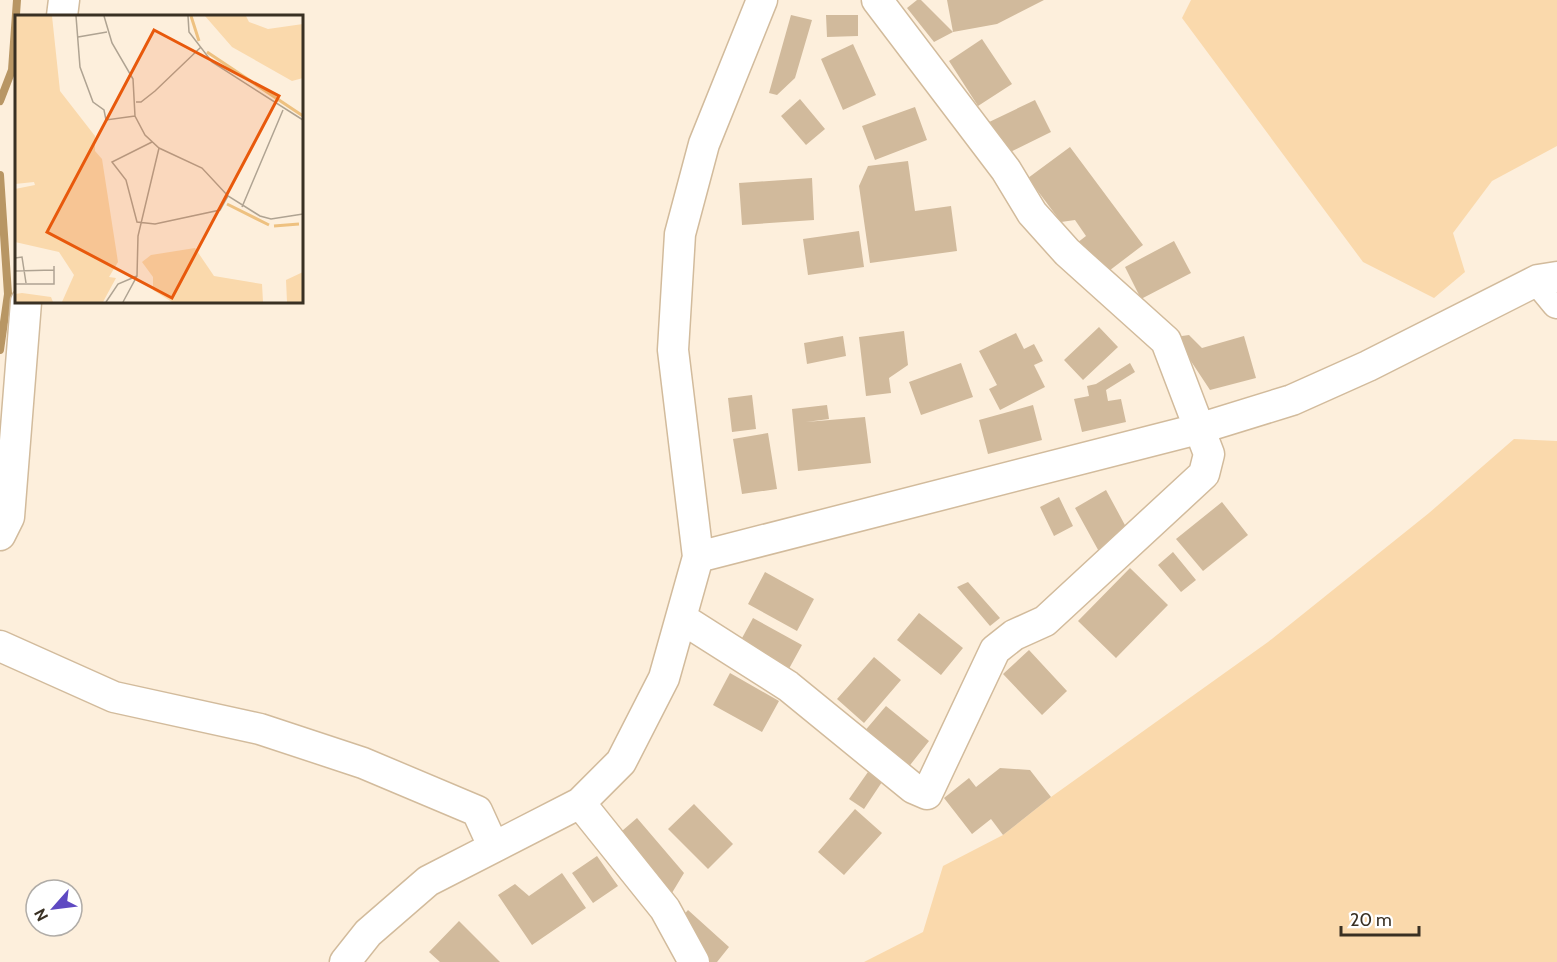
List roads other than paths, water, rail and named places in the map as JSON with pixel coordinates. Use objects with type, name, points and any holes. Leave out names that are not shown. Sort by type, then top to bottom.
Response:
[{"type":"street","points":[[62,15],[64,0]]},
{"type":"street","points":[[345,962],[368,933],[428,881],[580,803],[621,762],[664,678],[698,557],[673,350],[680,234],[705,144],[762,0]]},
{"type":"street","points":[[681,618],[788,686],[913,788],[927,794],[995,650],[1014,635],[1045,621],[1204,474],[1209,454],[1166,341],[1067,252],[1032,213],[1006,170],[877,0]]},
{"type":"street","points":[[698,557],[1198,429],[1292,400],[1548,279],[1557,303]]},
{"type":"street","points":[[0,535],[9,517],[26,303]]},
{"type":"street","points":[[0,646],[114,697],[260,729],[363,763],[477,811],[493,846]]},
{"type":"street","points":[[580,803],[665,909],[694,962]]},
{"type":"waterway","points":[[16,15],[17,0]]},
{"type":"waterway","points":[[0,101],[12,70],[15,28]]},
{"type":"waterway","points":[[0,175],[8,294],[0,350]]}]
